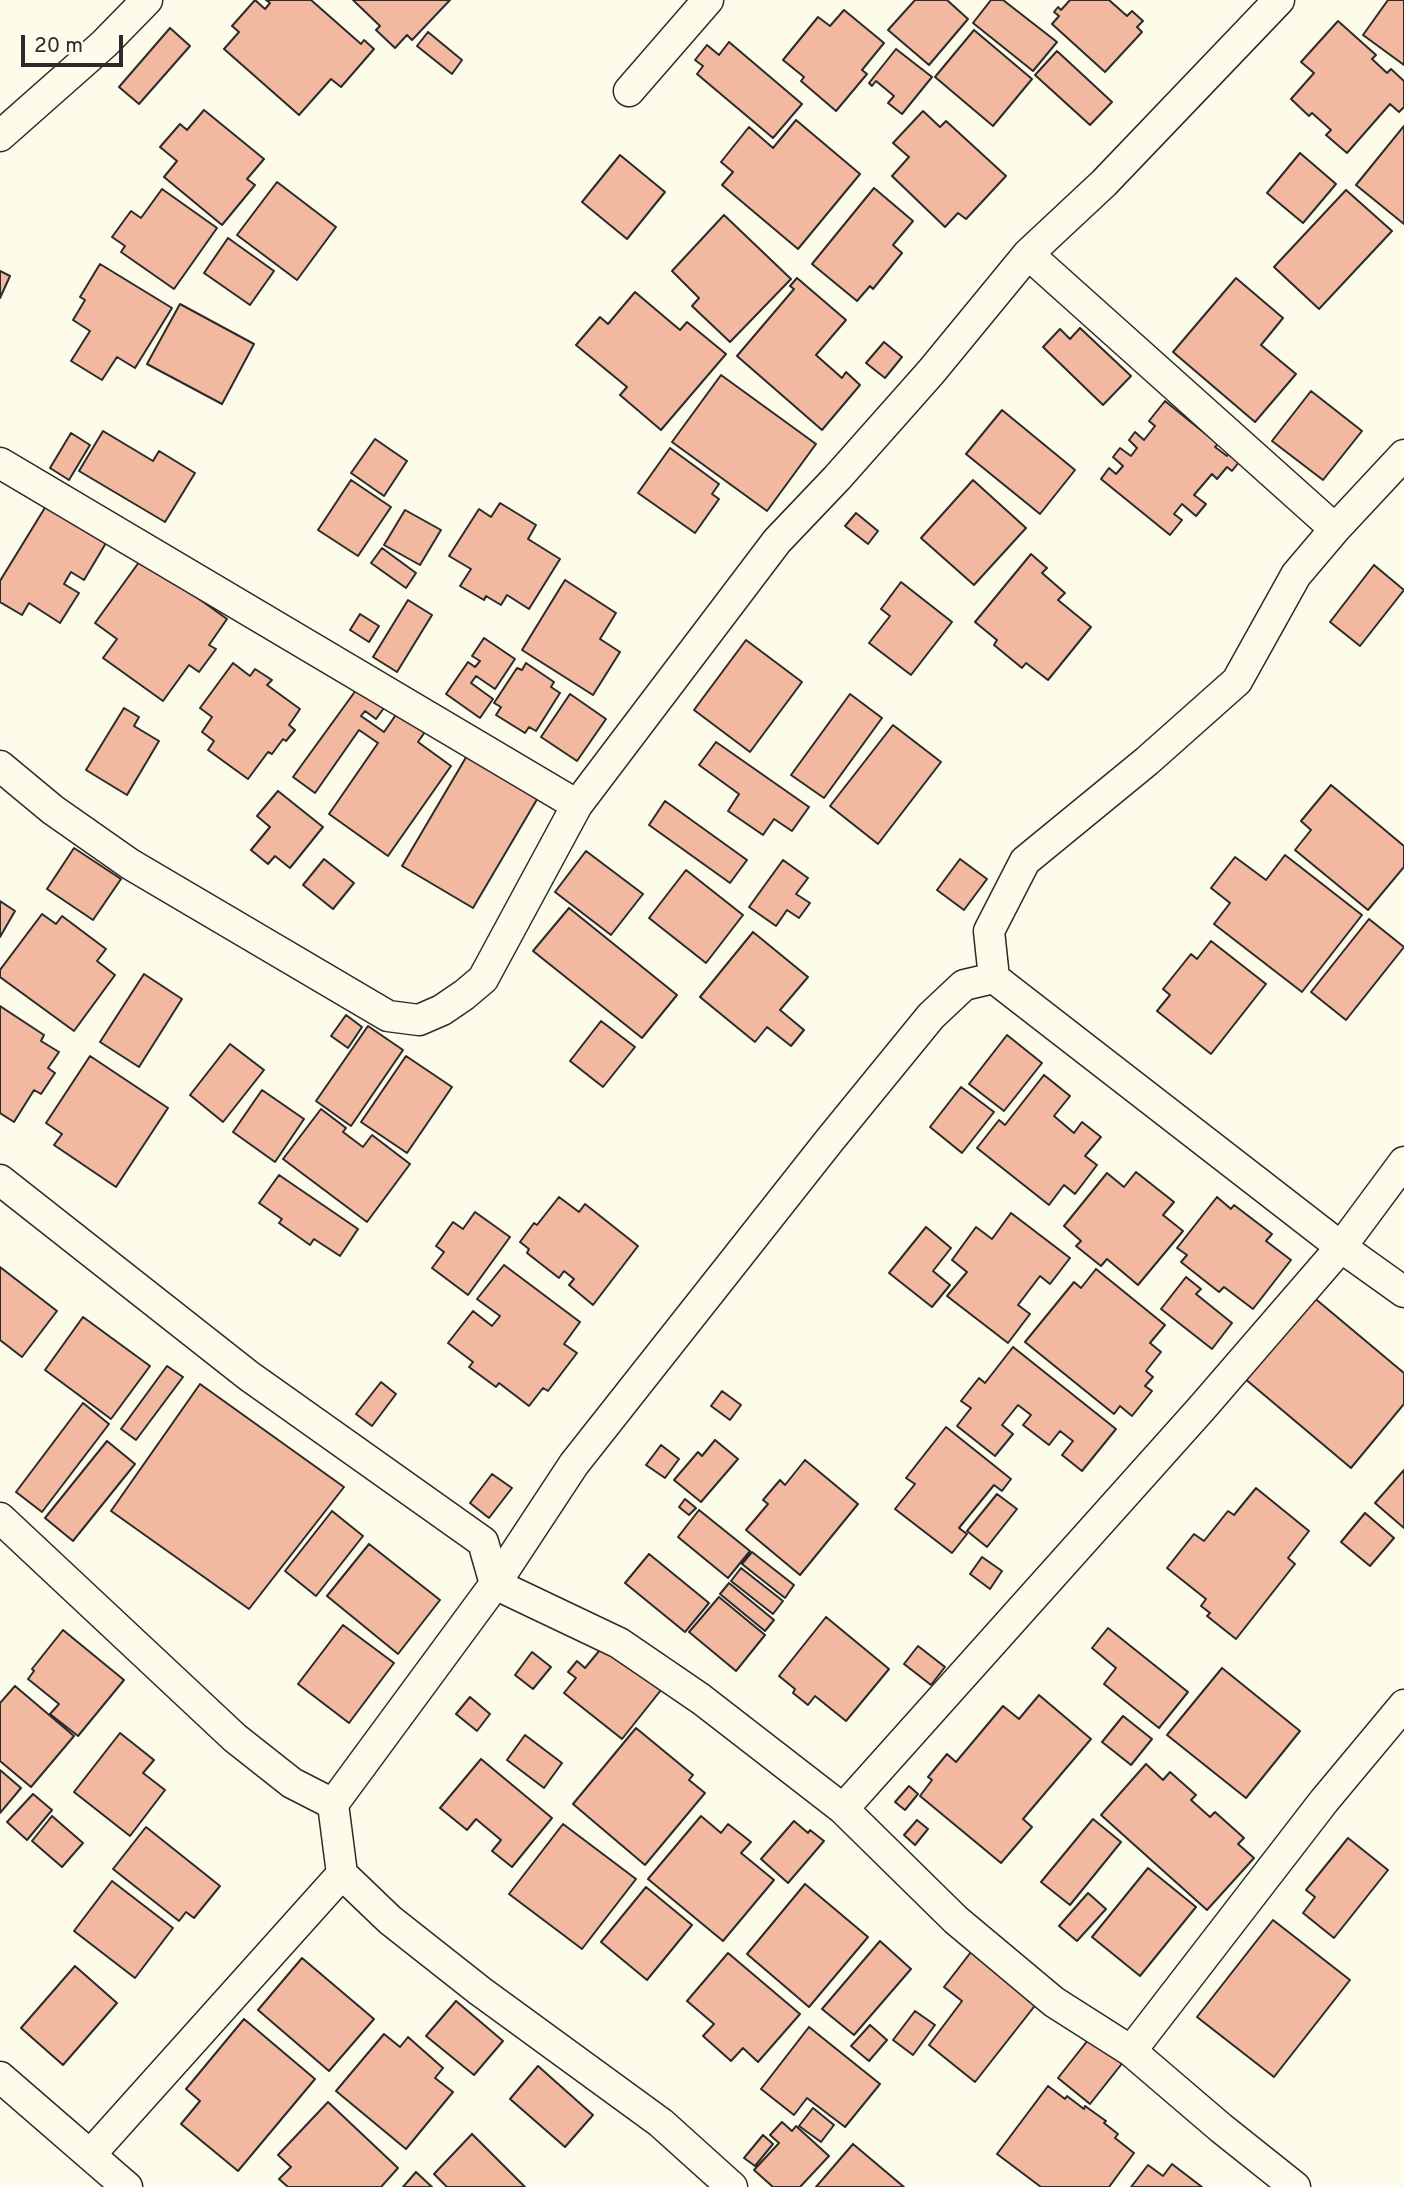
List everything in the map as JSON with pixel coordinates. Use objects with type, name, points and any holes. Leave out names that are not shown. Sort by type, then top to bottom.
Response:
[{"type":"street","points":[[0,136],[104,44],[147,0]]},
{"type":"street","points":[[629,91],[708,0]]},
{"type":"street","points":[[0,766],[53,810],[130,864],[388,1016],[419,1020],[442,1010],[483,979],[577,805],[777,541],[931,372],[1028,254],[1104,183],[1278,0]]},
{"type":"street","points":[[1028,254],[1335,529]]},
{"type":"street","points":[[1404,455],[1296,575],[1237,681],[1147,761],[1025,861],[989,932],[994,978],[1341,1247],[1404,1292]]},
{"type":"street","points":[[0,463],[577,805]]},
{"type":"street","points":[[732,2187],[661,2123],[480,1991],[390,1920],[342,1874],[333,1804],[495,1584],[574,1464],[931,1016],[964,985],[994,978]]},
{"type":"street","points":[[843,1809],[1341,1247],[1404,1162]]},
{"type":"street","points":[[0,1180],[249,1376],[484,1542],[495,1584],[619,1643],[701,1699],[843,1809],[956,1920],[1054,2002],[1130,2051],[1295,2187]]},
{"type":"street","points":[[0,1518],[234,1738],[292,1783],[333,1804]]},
{"type":"street","points":[[1130,2051],[1324,1801],[1404,1705]]},
{"type":"street","points":[[90,2155],[342,1874]]},
{"type":"street","points":[[0,2077],[127,2187]]},
{"type":"building","points":[[255,0],[265,9],[270,3],[266,0],[311,0],[361,44],[364,40],[374,49],[341,87],[331,79],[299,115],[224,49],[239,32],[232,26]]},
{"type":"building","points":[[353,0],[450,0],[412,40],[407,35],[395,48],[376,30],[380,26]]},
{"type":"building","points":[[915,0],[947,0],[968,19],[929,65],[888,30]]},
{"type":"building","points":[[991,0],[1003,0],[1057,42],[1033,71],[973,23]]},
{"type":"building","points":[[1070,0],[1109,0],[1127,16],[1132,11],[1143,21],[1137,27],[1142,32],[1105,72],[1052,24],[1059,16],[1054,12],[1058,7],[1061,10]]},
{"type":"building","points":[[1388,0],[1404,0],[1404,65],[1363,35]]},
{"type":"building","points":[[844,10],[884,43],[862,70],[867,74],[836,111],[801,81],[804,77],[783,60],[818,17],[830,26]]},
{"type":"building","points":[[1338,21],[1376,55],[1372,59],[1387,73],[1391,69],[1404,81],[1404,107],[1399,112],[1390,104],[1347,153],[1326,135],[1331,130],[1312,113],[1309,116],[1291,99],[1314,73],[1301,62]]},
{"type":"building","points":[[170,28],[190,46],[139,104],[119,87]]},
{"type":"building","points":[[974,30],[1032,79],[993,126],[935,77]]},
{"type":"building","points":[[428,32],[462,60],[452,74],[417,46]]},
{"type":"building","points":[[729,42],[802,104],[773,138],[697,74],[703,66],[695,60],[707,45],[719,55]]},
{"type":"building","points":[[896,49],[932,77],[902,114],[888,103],[894,96],[876,81],[872,86],[869,83]]},
{"type":"building","points":[[1057,51],[1112,102],[1090,125],[1035,75]]},
{"type":"building","points":[[204,110],[264,159],[247,179],[255,185],[222,225],[164,177],[177,161],[160,147],[180,124],[187,130]]},
{"type":"building","points":[[923,111],[940,127],[946,121],[1006,176],[966,219],[958,213],[945,227],[892,176],[909,157],[893,143]]},
{"type":"building","points":[[796,120],[860,174],[798,249],[722,185],[733,172],[721,162],[749,127],[773,148]]},
{"type":"building","points":[[1404,126],[1404,224],[1356,185]]},
{"type":"building","points":[[1300,153],[1336,184],[1303,223],[1267,193]]},
{"type":"building","points":[[620,155],[665,192],[627,239],[582,202]]},
{"type":"building","points":[[277,182],[336,227],[297,280],[237,235]]},
{"type":"building","points":[[874,188],[913,221],[893,245],[902,253],[873,289],[870,286],[857,301],[812,264]]},
{"type":"building","points":[[162,189],[217,228],[174,289],[121,252],[125,246],[112,237],[131,211],[141,218]]},
{"type":"building","points":[[1346,190],[1392,231],[1319,309],[1274,267]]},
{"type":"building","points":[[724,215],[791,279],[730,342],[692,306],[699,298],[672,271]]},
{"type":"building","points":[[228,238],[274,271],[250,305],[204,273]]},
{"type":"building","points":[[100,264],[172,308],[135,368],[117,357],[102,380],[71,361],[90,331],[73,320],[85,300],[80,297]]},
{"type":"building","points":[[0,271],[10,276],[0,298]]},
{"type":"building","points":[[797,278],[846,320],[816,355],[842,378],[846,372],[860,385],[822,430],[737,356],[794,289],[790,286]]},
{"type":"building","points":[[1236,278],[1283,318],[1261,345],[1296,374],[1255,422],[1173,352]]},
{"type":"building","points":[[635,292],[680,330],[687,322],[726,354],[661,430],[620,395],[627,387],[576,345],[600,317],[608,324]]},
{"type":"building","points":[[180,304],[254,344],[222,404],[147,364]]},
{"type":"building","points":[[1080,328],[1131,376],[1103,405],[1043,347],[1060,329],[1070,339]]},
{"type":"building","points":[[884,342],[902,357],[885,378],[866,363]]},
{"type":"building","points":[[721,375],[816,444],[767,511],[672,442]]},
{"type":"building","points":[[1311,391],[1362,431],[1323,480],[1272,441]]},
{"type":"building","points":[[1165,401],[1218,444],[1215,447],[1227,456],[1232,449],[1243,457],[1232,471],[1227,467],[1217,479],[1212,474],[1194,495],[1206,504],[1196,516],[1182,504],[1174,514],[1182,520],[1170,535],[1101,479],[1109,468],[1116,474],[1123,466],[1113,457],[1120,448],[1131,456],[1137,448],[1129,440],[1135,432],[1144,440],[1155,426],[1149,421]]},
{"type":"building","points":[[1002,410],[1075,470],[1040,514],[966,454]]},
{"type":"building","points":[[103,431],[153,461],[159,451],[195,473],[165,522],[79,471]]},
{"type":"building","points":[[71,433],[90,445],[69,480],[50,468]]},
{"type":"building","points":[[375,439],[407,461],[384,496],[351,473]]},
{"type":"building","points":[[670,448],[719,484],[712,494],[719,499],[695,533],[638,493]]},
{"type":"building","points":[[351,480],[391,507],[358,556],[318,530]]},
{"type":"building","points":[[973,480],[1026,528],[974,585],[921,538]]},
{"type":"building","points":[[500,503],[536,525],[528,539],[560,559],[529,609],[507,595],[501,605],[486,596],[484,600],[460,586],[471,569],[449,556],[479,509],[491,517]]},
{"type":"building","points":[[46,506],[106,543],[84,580],[71,572],[64,584],[79,593],[60,623],[29,603],[22,615],[0,602],[0,581]]},
{"type":"building","points":[[405,510],[441,530],[420,565],[384,545]]},
{"type":"building","points":[[856,513],[878,531],[868,544],[845,526]]},
{"type":"building","points":[[382,548],[416,573],[406,588],[371,563]]},
{"type":"building","points":[[1031,554],[1047,568],[1042,573],[1065,593],[1058,600],[1091,627],[1048,680],[1026,663],[1022,668],[994,645],[997,640],[975,622]]},
{"type":"building","points":[[142,558],[227,619],[209,645],[216,649],[199,672],[189,665],[163,701],[103,658],[117,639],[95,623]]},
{"type":"building","points":[[1374,565],[1404,590],[1360,646],[1330,622]]},
{"type":"building","points":[[565,580],[616,613],[600,639],[620,652],[593,695],[522,650]]},
{"type":"building","points":[[901,582],[952,622],[911,675],[869,643],[890,616],[881,609]]},
{"type":"building","points":[[408,600],[432,615],[397,672],[373,657]]},
{"type":"building","points":[[360,614],[379,626],[369,642],[350,630]]},
{"type":"building","points":[[484,638],[515,659],[495,689],[476,676],[471,683],[493,699],[480,718],[446,694],[468,662],[475,667],[480,661],[472,656]]},
{"type":"building","points":[[746,640],[802,682],[750,752],[694,710]]},
{"type":"building","points":[[233,663],[250,676],[255,669],[272,680],[267,685],[300,709],[289,725],[295,730],[286,741],[283,739],[272,754],[268,752],[248,779],[208,750],[214,741],[202,732],[212,717],[200,708]]},
{"type":"building","points":[[526,663],[554,682],[551,687],[560,693],[536,731],[529,727],[525,733],[496,715],[501,707],[494,703],[517,668],[522,670]]},
{"type":"building","points":[[359,686],[389,701],[376,719],[365,711],[361,716],[384,732],[402,706],[429,726],[418,742],[451,766],[388,856],[329,814],[378,743],[359,730],[315,793],[293,777]]},
{"type":"building","points":[[570,694],[606,719],[577,761],[541,737]]},
{"type":"building","points":[[850,694],[882,718],[824,798],[791,775]]},
{"type":"building","points":[[124,708],[139,717],[134,726],[159,741],[127,795],[86,770]]},
{"type":"building","points":[[893,725],[941,762],[878,844],[830,806]]},
{"type":"building","points":[[716,742],[809,807],[792,831],[774,819],[763,835],[728,811],[739,794],[699,765]]},
{"type":"building","points":[[468,754],[539,796],[473,908],[402,866]]},
{"type":"building","points":[[1331,785],[1404,846],[1404,867],[1368,910],[1295,850],[1311,830],[1301,821]]},
{"type":"building","points":[[278,791],[323,827],[290,868],[275,856],[268,864],[251,850],[270,827],[257,816]]},
{"type":"building","points":[[665,801],[747,860],[730,883],[649,825]]},
{"type":"building","points":[[74,848],[121,879],[93,920],[47,889]]},
{"type":"building","points":[[586,851],[643,894],[611,935],[555,892]]},
{"type":"building","points":[[1285,855],[1362,915],[1302,992],[1214,924],[1230,903],[1211,888],[1235,857],[1266,880]]},
{"type":"building","points":[[324,859],[354,883],[333,909],[303,885]]},
{"type":"building","points":[[960,859],[987,879],[964,910],[937,890]]},
{"type":"building","points":[[783,860],[808,878],[796,894],[810,903],[799,918],[787,910],[776,926],[749,907]]},
{"type":"building","points":[[686,870],[743,915],[706,963],[649,918]]},
{"type":"building","points":[[0,901],[15,911],[0,937]]},
{"type":"building","points":[[569,908],[677,995],[642,1038],[533,951]]},
{"type":"building","points":[[42,914],[56,924],[62,916],[106,949],[97,961],[115,975],[74,1031],[0,977],[0,970]]},
{"type":"building","points":[[1369,919],[1404,947],[1346,1020],[1311,992]]},
{"type":"building","points":[[753,932],[808,977],[780,1010],[804,1030],[791,1046],[767,1027],[755,1042],[700,997]]},
{"type":"building","points":[[1211,941],[1266,984],[1211,1054],[1157,1011],[1170,995],[1163,989],[1191,954],[1197,959]]},
{"type":"building","points":[[144,974],[182,999],[139,1067],[100,1042]]},
{"type":"building","points":[[0,1006],[44,1035],[41,1041],[59,1052],[48,1068],[55,1073],[41,1094],[34,1090],[14,1122],[0,1113]]},
{"type":"building","points":[[346,1015],[362,1027],[348,1048],[331,1036]]},
{"type":"building","points":[[601,1021],[635,1047],[603,1087],[570,1061]]},
{"type":"building","points":[[368,1026],[403,1050],[351,1126],[316,1101]]},
{"type":"building","points":[[1007,1035],[1042,1063],[1004,1111],[969,1084]]},
{"type":"building","points":[[230,1044],[264,1070],[223,1122],[190,1095]]},
{"type":"building","points":[[90,1056],[168,1108],[116,1187],[54,1145],[62,1134],[46,1123]]},
{"type":"building","points":[[406,1056],[452,1087],[407,1153],[361,1122]]},
{"type":"building","points":[[1044,1075],[1070,1096],[1054,1116],[1074,1133],[1082,1122],[1101,1137],[1085,1156],[1097,1165],[1075,1194],[1064,1185],[1049,1205],[977,1148],[999,1120],[1005,1125]]},
{"type":"building","points":[[961,1087],[994,1112],[962,1153],[930,1127]]},
{"type":"building","points":[[262,1090],[304,1119],[275,1162],[233,1132]]},
{"type":"building","points":[[321,1109],[346,1128],[343,1132],[363,1147],[372,1135],[410,1164],[367,1222],[283,1159]]},
{"type":"building","points":[[1136,1172],[1174,1202],[1163,1215],[1183,1231],[1138,1285],[1107,1259],[1101,1266],[1076,1246],[1081,1241],[1064,1226],[1107,1173],[1124,1187]]},
{"type":"building","points":[[279,1175],[358,1229],[340,1256],[314,1239],[310,1245],[279,1223],[282,1219],[259,1203]]},
{"type":"building","points":[[559,1197],[579,1212],[585,1204],[638,1246],[593,1305],[569,1285],[574,1279],[564,1271],[559,1278],[527,1253],[529,1249],[520,1242]]},
{"type":"building","points":[[1217,1197],[1231,1209],[1234,1205],[1272,1234],[1266,1241],[1291,1260],[1253,1309],[1224,1287],[1219,1292],[1181,1262],[1187,1255],[1177,1248]]},
{"type":"building","points":[[475,1212],[510,1237],[468,1295],[432,1268],[444,1252],[436,1246],[453,1222],[463,1229]]},
{"type":"building","points":[[1011,1213],[1070,1258],[1050,1284],[1040,1276],[1018,1305],[1030,1314],[1008,1343],[947,1296],[967,1272],[952,1260],[976,1227],[992,1239]]},
{"type":"building","points":[[926,1227],[951,1248],[933,1271],[950,1285],[932,1307],[889,1273]]},
{"type":"building","points":[[504,1265],[580,1322],[564,1344],[577,1353],[548,1391],[543,1388],[529,1406],[499,1383],[496,1387],[469,1367],[473,1362],[448,1343],[473,1311],[492,1326],[500,1316],[477,1299]]},
{"type":"building","points":[[0,1267],[57,1311],[22,1357],[0,1340]]},
{"type":"building","points":[[1096,1269],[1165,1325],[1150,1343],[1161,1352],[1146,1371],[1153,1377],[1145,1386],[1152,1391],[1132,1416],[1120,1406],[1114,1414],[1025,1342],[1074,1282],[1081,1288]]},
{"type":"building","points":[[1186,1277],[1201,1289],[1196,1294],[1232,1323],[1212,1349],[1161,1309]]},
{"type":"building","points":[[1312,1296],[1404,1373],[1404,1404],[1351,1468],[1244,1378]]},
{"type":"building","points":[[83,1317],[150,1366],[111,1419],[45,1370]]},
{"type":"building","points":[[1013,1347],[1116,1429],[1082,1471],[1062,1455],[1073,1441],[1060,1431],[1049,1445],[1023,1425],[1031,1415],[1018,1405],[1002,1425],[1013,1434],[995,1456],[957,1426],[971,1408],[961,1401],[979,1378],[985,1383]]},
{"type":"building","points":[[167,1366],[183,1377],[136,1440],[121,1429]]},
{"type":"building","points":[[381,1382],[396,1394],[372,1426],[356,1414]]},
{"type":"building","points":[[200,1384],[344,1487],[249,1609],[111,1511]]},
{"type":"building","points":[[722,1391],[741,1405],[730,1420],[711,1406]]},
{"type":"building","points":[[83,1403],[109,1424],[42,1512],[16,1492]]},
{"type":"building","points":[[946,1427],[1011,1479],[1002,1491],[994,1485],[959,1528],[967,1534],[952,1553],[895,1509],[915,1484],[906,1478]]},
{"type":"building","points":[[715,1440],[738,1459],[701,1502],[674,1480],[698,1452],[702,1456]]},
{"type":"building","points":[[107,1441],[135,1464],[73,1541],[45,1518]]},
{"type":"building","points":[[661,1445],[679,1459],[665,1478],[646,1465]]},
{"type":"building","points":[[805,1460],[858,1504],[800,1575],[746,1530],[768,1504],[763,1500],[780,1480],[785,1485]]},
{"type":"building","points":[[1404,1470],[1404,1528],[1375,1503]]},
{"type":"building","points":[[492,1474],[512,1488],[489,1518],[470,1503]]},
{"type":"building","points":[[1256,1488],[1309,1531],[1288,1558],[1295,1564],[1236,1639],[1207,1616],[1210,1613],[1201,1606],[1206,1599],[1167,1568],[1194,1534],[1204,1541],[1228,1511],[1234,1515]]},
{"type":"building","points":[[997,1494],[1017,1509],[987,1547],[967,1531]]},
{"type":"building","points":[[685,1499],[696,1508],[689,1515],[679,1507]]},
{"type":"building","points":[[699,1510],[750,1551],[728,1578],[678,1537]]},
{"type":"building","points":[[332,1511],[363,1536],[316,1596],[285,1571]]},
{"type":"building","points":[[1365,1513],[1394,1538],[1370,1566],[1341,1542]]},
{"type":"building","points":[[369,1544],[440,1600],[398,1654],[327,1596]]},
{"type":"building","points":[[752,1552],[794,1585],[785,1598],[742,1564]]},
{"type":"building","points":[[649,1554],[709,1603],[685,1632],[625,1583]]},
{"type":"building","points":[[982,1557],[1002,1571],[990,1589],[970,1574]]},
{"type":"building","points":[[741,1568],[783,1601],[773,1614],[731,1581]]},
{"type":"building","points":[[729,1583],[774,1620],[765,1631],[720,1594]]},
{"type":"building","points":[[719,1597],[765,1635],[736,1671],[689,1632]]},
{"type":"building","points":[[826,1617],[889,1669],[846,1721],[815,1696],[808,1705],[793,1693],[795,1689],[779,1676]]},
{"type":"building","points":[[343,1625],[394,1663],[349,1723],[298,1684]]},
{"type":"building","points":[[1108,1628],[1188,1692],[1159,1728],[1104,1684],[1116,1668],[1092,1648]]},
{"type":"building","points":[[63,1630],[124,1680],[78,1736],[50,1714],[59,1704],[28,1679],[34,1671],[32,1669]]},
{"type":"building","points":[[604,1645],[661,1690],[622,1739],[564,1693],[576,1678],[568,1672],[577,1661],[585,1668]]},
{"type":"building","points":[[918,1646],[945,1667],[931,1685],[904,1664]]},
{"type":"building","points":[[532,1652],[551,1667],[533,1689],[515,1675]]},
{"type":"building","points":[[1222,1668],[1300,1731],[1246,1798],[1167,1735]]},
{"type":"building","points":[[15,1686],[74,1736],[31,1787],[0,1761],[0,1703]]},
{"type":"building","points":[[1039,1695],[1091,1739],[1023,1819],[1032,1827],[1001,1863],[920,1796],[932,1780],[928,1777],[947,1754],[956,1762],[1003,1706],[1019,1719]]},
{"type":"building","points":[[470,1697],[490,1714],[477,1731],[456,1714]]},
{"type":"building","points":[[1123,1716],[1152,1739],[1131,1765],[1102,1742]]},
{"type":"building","points":[[636,1728],[693,1775],[689,1780],[705,1793],[645,1865],[573,1804]]},
{"type":"building","points":[[120,1733],[154,1760],[143,1773],[165,1790],[130,1836],[74,1792]]},
{"type":"building","points":[[525,1735],[562,1763],[544,1788],[507,1760]]},
{"type":"building","points":[[481,1759],[552,1818],[512,1867],[492,1851],[501,1840],[476,1819],[467,1830],[440,1808]]},
{"type":"building","points":[[1146,1764],[1163,1780],[1170,1772],[1196,1795],[1191,1800],[1210,1817],[1215,1812],[1244,1838],[1238,1844],[1254,1858],[1207,1910],[1101,1815]]},
{"type":"building","points":[[0,1770],[21,1788],[0,1813]]},
{"type":"building","points":[[909,1786],[918,1794],[905,1810],[895,1802]]},
{"type":"building","points":[[33,1794],[52,1810],[27,1840],[7,1822]]},
{"type":"building","points":[[52,1816],[83,1843],[62,1867],[32,1841]]},
{"type":"building","points":[[701,1816],[721,1833],[728,1824],[751,1842],[741,1853],[774,1880],[723,1941],[648,1879]]},
{"type":"building","points":[[1093,1819],[1121,1842],[1070,1905],[1041,1882]]},
{"type":"building","points":[[917,1820],[928,1829],[915,1845],[904,1835]]},
{"type":"building","points":[[794,1821],[808,1833],[810,1830],[824,1841],[788,1883],[761,1859]]},
{"type":"building","points":[[563,1824],[636,1879],[582,1949],[509,1894]]},
{"type":"building","points":[[146,1827],[220,1886],[194,1918],[186,1912],[179,1921],[113,1869]]},
{"type":"building","points":[[1348,1838],[1388,1870],[1334,1938],[1303,1913],[1315,1897],[1306,1890]]},
{"type":"building","points":[[1148,1868],[1196,1907],[1140,1976],[1092,1937]]},
{"type":"building","points":[[112,1881],[173,1928],[135,1978],[74,1931]]},
{"type":"building","points":[[805,1884],[868,1937],[809,2007],[747,1954]]},
{"type":"building","points":[[646,1887],[692,1925],[647,1980],[601,1942]]},
{"type":"building","points":[[1088,1893],[1106,1909],[1077,1941],[1059,1926]]},
{"type":"building","points":[[1273,1920],[1350,1980],[1274,2077],[1197,2017]]},
{"type":"building","points":[[880,1941],[911,1969],[854,2035],[822,2009]]},
{"type":"building","points":[[971,1952],[1037,2003],[975,2082],[929,2045],[962,2001],[944,1987]]},
{"type":"building","points":[[728,1953],[800,2014],[758,2062],[743,2048],[731,2061],[703,2036],[714,2024],[687,2001]]},
{"type":"building","points":[[302,1958],[374,2019],[329,2071],[258,2010]]},
{"type":"building","points":[[75,1966],[117,2003],[63,2065],[21,2028]]},
{"type":"building","points":[[456,2001],[503,2041],[474,2075],[426,2036]]},
{"type":"building","points":[[915,2011],[935,2025],[913,2055],[893,2040]]},
{"type":"building","points":[[244,2019],[315,2079],[238,2171],[181,2124],[200,2101],[186,2089]]},
{"type":"building","points":[[870,2025],[887,2040],[869,2061],[851,2046]]},
{"type":"building","points":[[809,2027],[880,2084],[845,2127],[807,2098],[794,2115],[761,2089]]},
{"type":"building","points":[[384,2034],[400,2047],[408,2037],[443,2068],[435,2078],[453,2092],[406,2149],[336,2091]]},
{"type":"building","points":[[1092,2035],[1124,2061],[1090,2104],[1058,2078]]},
{"type":"building","points":[[538,2066],[593,2115],[565,2147],[510,2099]]},
{"type":"building","points":[[1048,2086],[1065,2099],[1067,2096],[1106,2121],[1104,2123],[1118,2134],[1115,2138],[1134,2153],[1109,2187],[1041,2187],[997,2154]]},
{"type":"building","points":[[328,2102],[398,2168],[381,2187],[288,2187],[279,2179],[291,2167],[278,2155]]},
{"type":"building","points":[[813,2108],[834,2125],[821,2142],[799,2126]]},
{"type":"building","points":[[782,2122],[792,2131],[796,2126],[829,2156],[800,2187],[773,2187],[754,2170],[779,2143],[770,2135]]},
{"type":"building","points":[[472,2134],[525,2187],[447,2187],[434,2174]]},
{"type":"building","points":[[763,2135],[773,2144],[755,2166],[744,2158]]},
{"type":"building","points":[[853,2144],[904,2187],[816,2187]]},
{"type":"building","points":[[1172,2164],[1202,2187],[1131,2187],[1148,2165],[1163,2176]]},
{"type":"building","points":[[416,2172],[432,2187],[403,2187]]}]
